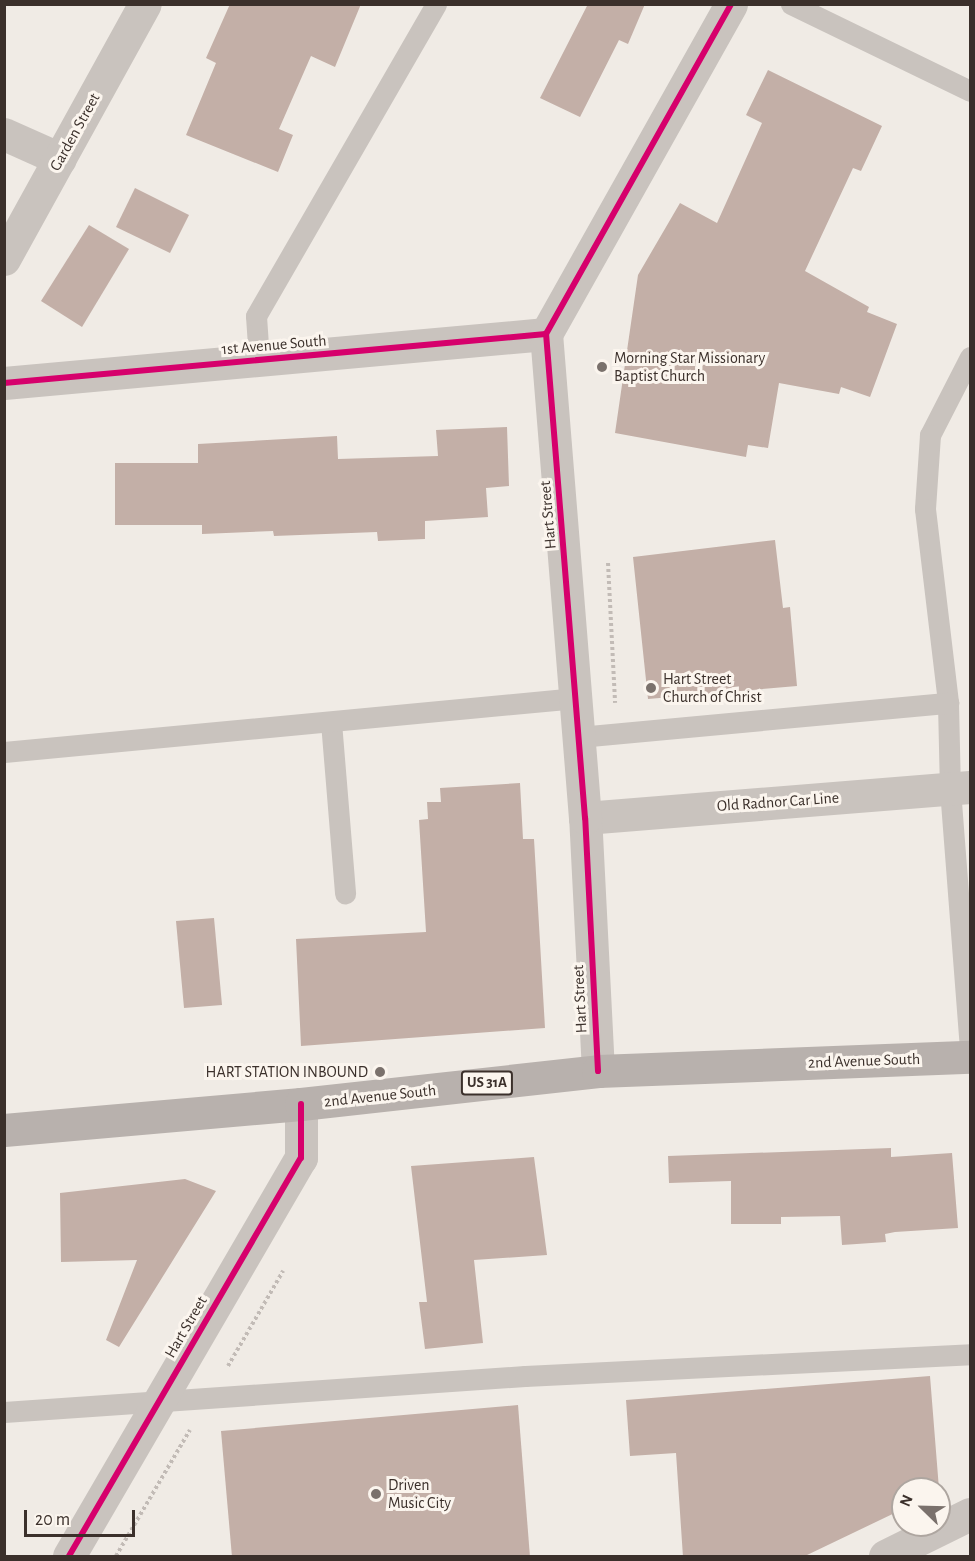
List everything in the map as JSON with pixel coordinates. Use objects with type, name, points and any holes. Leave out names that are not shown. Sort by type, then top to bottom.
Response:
[{"type":"main road","name":"2nd Avenue South","points":[[4,1130],[301,1104],[598,1071],[970,1057]]},
{"type":"street","name":"Garden Street","points":[[4,259],[145,4]]},
{"type":"street","points":[[546,334],[731,4]]},
{"type":"street","points":[[4,134],[60,159]]},
{"type":"street","name":"1st Avenue South","points":[[4,383],[546,334]]},
{"type":"street","name":"Hart Street","points":[[546,334],[585,818],[598,1071]]},
{"type":"street","name":"Old Radnor Car Line","points":[[585,818],[960,788]]},
{"type":"street","name":"Hart Street","points":[[69,1557],[301,1158],[301,1104]]},
{"type":"street","points":[[885,1557],[970,1514]]},
{"type":"lane","points":[[259,360],[256,316],[436,4]]},
{"type":"lane","points":[[791,4],[970,91]]},
{"type":"lane","points":[[970,357],[930,435],[925,509],[960,788],[970,1051]]},
{"type":"lane","points":[[4,752],[576,698]]},
{"type":"lane","points":[[579,737],[948,703]]},
{"type":"lane","points":[[331,722],[345,893]]},
{"type":"lane","points":[[4,1412],[525,1376],[970,1354]]},
{"type":"building","points":[[230,4],[361,4],[335,67],[311,56],[279,129],[293,135],[278,172],[186,135],[216,63],[206,58]]},
{"type":"building","points":[[588,4],[645,4],[628,44],[619,40],[580,117],[540,98]]},
{"type":"building","points":[[768,70],[882,126],[861,171],[853,168],[805,271],[869,307],[867,312],[897,324],[870,397],[841,387],[839,394],[779,383],[768,448],[748,445],[746,457],[615,433],[638,275],[680,203],[717,223],[762,123],[746,115]]},
{"type":"building","points":[[135,188],[189,215],[170,253],[116,227]]},
{"type":"building","points":[[89,225],[129,249],[82,327],[41,301]]},
{"type":"building","points":[[507,427],[509,486],[486,488],[488,517],[425,521],[425,539],[378,541],[377,532],[274,536],[273,531],[202,534],[202,525],[115,525],[115,463],[198,463],[198,444],[337,436],[338,459],[438,456],[436,430]]},
{"type":"building","points":[[775,540],[783,608],[790,607],[797,686],[648,699],[633,557]]},
{"type":"building","points":[[520,783],[523,839],[534,839],[545,1028],[301,1046],[296,939],[426,932],[419,820],[428,819],[427,802],[441,802],[440,788]]},
{"type":"building","points":[[214,918],[222,1005],[184,1008],[176,921]]},
{"type":"building","points":[[891,1148],[891,1157],[952,1153],[958,1228],[895,1232],[885,1234],[886,1242],[842,1245],[840,1216],[781,1217],[781,1224],[731,1224],[731,1181],[669,1183],[668,1156]]},
{"type":"building","points":[[534,1157],[547,1255],[474,1260],[483,1343],[425,1349],[419,1302],[427,1302],[411,1166]]},
{"type":"building","points":[[185,1179],[216,1191],[119,1347],[106,1340],[137,1260],[61,1262],[60,1193]]},
{"type":"building","points":[[930,1376],[938,1477],[891,1477],[891,1515],[805,1556],[683,1557],[676,1453],[630,1456],[626,1400]]},
{"type":"building","name":"Driven Music City","points":[[518,1405],[530,1557],[232,1557],[221,1431]]},
{"type":"cycle path","points":[[598,1071],[585,818],[546,334],[731,4]]},
{"type":"cycle path","points":[[4,383],[546,334]]},
{"type":"cycle path","points":[[69,1556],[301,1158],[301,1104]]},
{"type":"place","name":"Morning Star Missionary Baptist Church","points":[[602,367]]},
{"type":"place","name":"Hart Street Church of Christ","points":[[651,688]]},
{"type":"place","name":"HART STATION INBOUND","points":[[380,1072]]},
{"type":"place","name":"Driven Music City","points":[[376,1494]]}]
